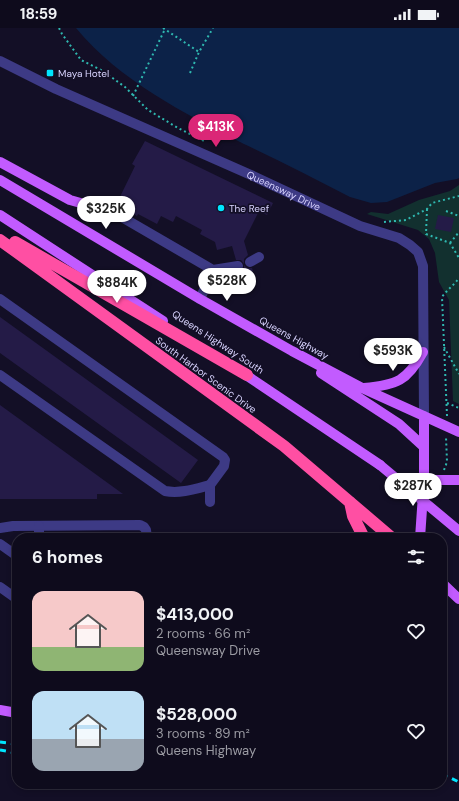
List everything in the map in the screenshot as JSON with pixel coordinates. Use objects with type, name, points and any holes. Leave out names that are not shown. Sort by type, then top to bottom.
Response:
[{"type":"highway","points":[[0,233],[247,375]]},
{"type":"highway","name":"South Harbor Scenic Drive","points":[[0,240],[284,446],[386,533]]},
{"type":"highway","points":[[350,502],[353,516],[362,533]]},
{"type":"main road","points":[[0,162],[70,200],[84,204],[101,206]]},
{"type":"main road","name":"Queens Highway","points":[[0,180],[200,299],[292,351],[362,388],[459,432]]},
{"type":"main road","name":"Queens Highway South","points":[[0,215],[247,375],[380,465],[459,531]]},
{"type":"main road","points":[[243,324],[399,424],[423,446]]},
{"type":"main road","points":[[362,388],[379,387],[403,379],[417,363],[423,352]]},
{"type":"main road","points":[[420,533],[424,480],[424,416]]},
{"type":"main road","points":[[424,480],[459,480]]},
{"type":"main road","points":[[447,588],[459,599]]},
{"type":"main road","points":[[0,710],[12,712]]},
{"type":"street","name":"Queensway Drive","points":[[0,61],[56,89],[251,175],[360,226],[399,238],[410,245],[418,252],[423,266],[424,416]]},
{"type":"street","points":[[101,206],[213,270],[238,266]]},
{"type":"street","points":[[200,299],[213,270]]},
{"type":"street","points":[[0,299],[223,457],[225,460],[224,466],[210,485],[210,502]]},
{"type":"street","points":[[0,375],[165,491],[173,493],[181,492],[210,485]]},
{"type":"street","points":[[0,528],[13,526],[140,525],[144,527],[146,533]]},
{"type":"street","points":[[39,526],[39,533]]},
{"type":"street","points":[[0,544],[12,552]]},
{"type":"street","points":[[0,587],[12,595]]},
{"type":"path","points":[[59,28],[81,60],[102,71],[125,87],[148,110],[178,128],[206,142]]},
{"type":"path","points":[[190,73],[199,52],[213,28]]},
{"type":"path","points":[[134,96],[164,29],[199,52]]},
{"type":"path","points":[[381,222],[406,220],[427,209],[432,203],[459,196]]},
{"type":"path","points":[[427,209],[426,234],[450,243],[459,258]]},
{"type":"path","points":[[446,211],[459,216]]},
{"type":"path","points":[[450,243],[459,232]]},
{"type":"path","points":[[459,278],[442,297],[447,403],[459,408]]},
{"type":"path","points":[[444,346],[459,374]]},
{"type":"path","points":[[444,471],[447,462],[446,434]]},
{"type":"green space","points":[[459,185],[459,404],[453,401],[449,300],[439,282],[435,253],[429,239],[418,230],[367,214],[371,212],[388,214],[419,200],[450,191]]},
{"type":"water","points":[[76,28],[459,28],[459,178],[435,183],[387,202],[371,203],[350,197],[176,108],[133,80],[112,64],[93,47]]},
{"type":"building","name":"The Reef","points":[[145,141],[273,203],[267,215],[259,211],[244,241],[248,255],[244,259],[244,264],[241,260],[236,260],[232,246],[217,250],[215,242],[200,234],[202,230],[176,216],[173,222],[161,216],[157,224],[116,205],[135,166],[132,164]]},
{"type":"building","points":[[438,215],[454,218],[451,232],[435,229]]},
{"type":"building","points":[[244,265],[247,268],[252,268],[253,271],[241,275],[240,272],[244,269]]},
{"type":"building","points":[[0,317],[198,460],[181,483],[0,353]]},
{"type":"building","points":[[0,405],[123,494],[97,494],[97,499],[0,499]]},
{"type":"railway","points":[[0,742],[12,743]]},
{"type":"railway","points":[[0,750],[12,752]]},
{"type":"railway","points":[[447,776],[459,782]]},
{"type":"place","name":"Maya Hotel","points":[[50,73]]},
{"type":"place","name":"The Reef","points":[[221,208]]}]
